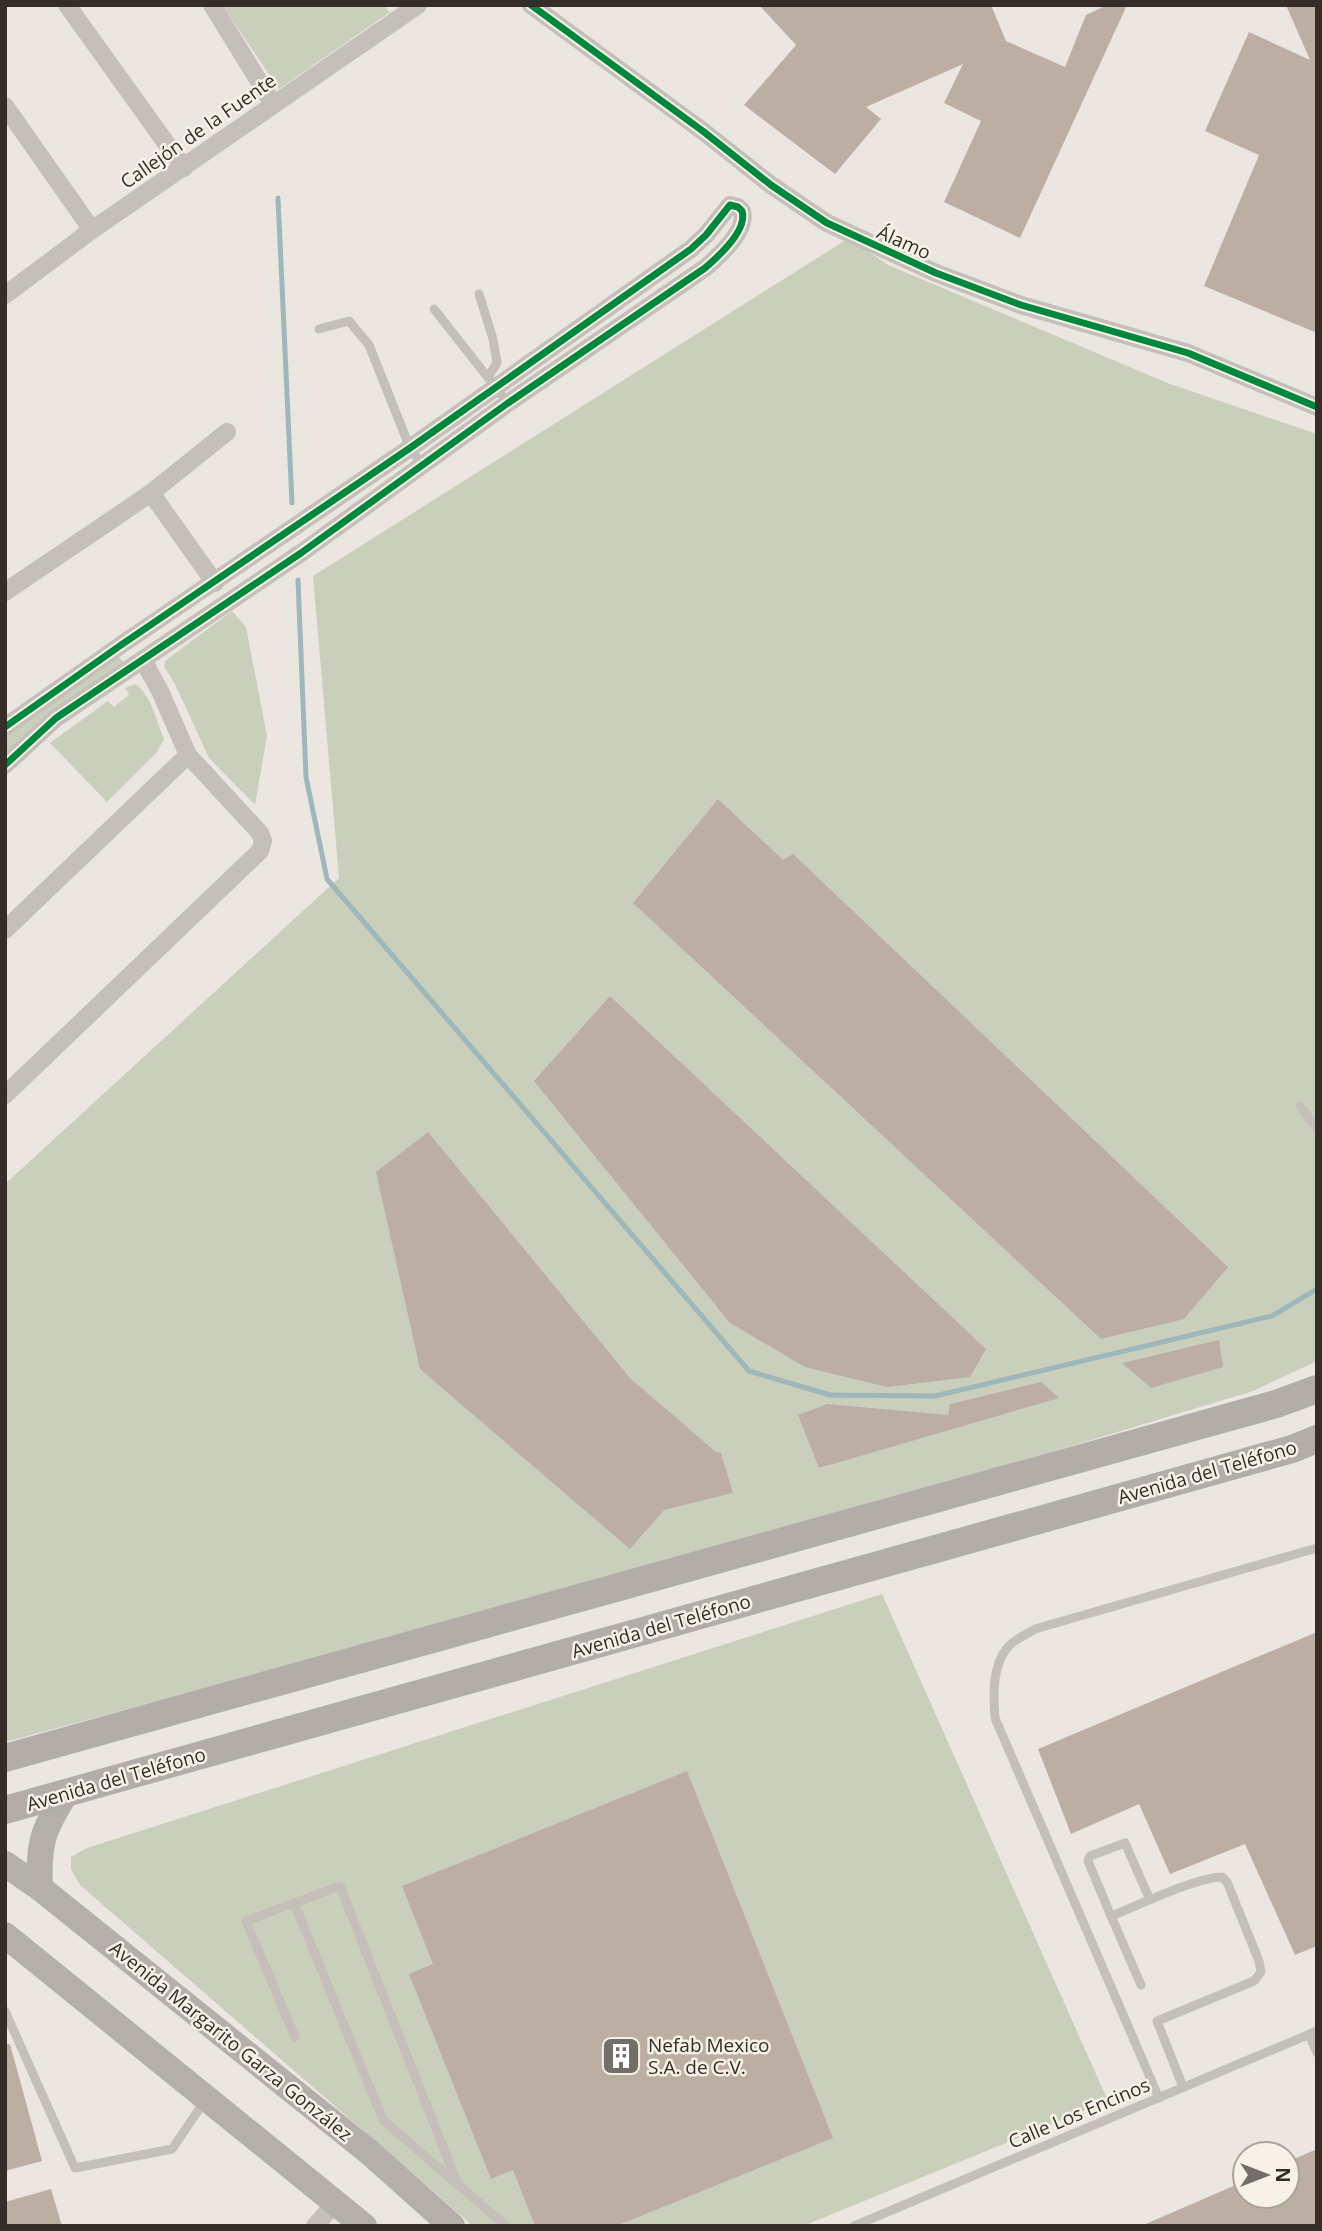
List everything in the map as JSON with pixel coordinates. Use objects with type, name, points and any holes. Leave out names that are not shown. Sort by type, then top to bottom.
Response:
[{"type":"main road","points":[[5,1758],[1276,1404],[1317,1389]]},
{"type":"main road","name":"Avenida del Teléfono","points":[[5,1810],[1292,1449],[1317,1439]]},
{"type":"main road","points":[[40,1888],[39,1847],[51,1818],[66,1793]]},
{"type":"main road","name":"Avenida Margarito Garza González","points":[[5,1864],[40,1888],[369,2152],[452,2226]]},
{"type":"main road","points":[[5,1935],[364,2226]]},
{"type":"street","points":[[67,5],[184,168]]},
{"type":"street","points":[[212,5],[273,104]]},
{"type":"street","name":"Álamo","points":[[531,5],[704,132],[771,185],[827,223],[936,273],[1021,305],[1188,353],[1317,407]]},
{"type":"street","name":"Callejón de la Fuente","points":[[5,295],[92,230],[415,6]]},
{"type":"street","points":[[5,106],[92,230]]},
{"type":"street","points":[[5,727],[410,448],[492,381],[691,248],[706,235],[730,205],[742,211],[743,222],[730,243],[705,268],[508,403],[259,582],[57,718],[5,765]]},
{"type":"street","points":[[5,592],[150,493],[227,432]]},
{"type":"street","points":[[150,493],[215,583]]},
{"type":"street","points":[[246,562],[259,582]]},
{"type":"street","points":[[5,1095],[260,851],[263,841],[260,833],[188,755],[160,691],[121,645]]},
{"type":"street","points":[[5,930],[188,755]]},
{"type":"street","points":[[315,2226],[336,2202]]},
{"type":"lane","points":[[480,294],[497,363],[492,381]]},
{"type":"lane","points":[[434,309],[508,403]]},
{"type":"lane","points":[[319,329],[349,321],[369,345],[410,448],[422,465]]},
{"type":"lane","points":[[1300,1106],[1317,1129]]},
{"type":"lane","points":[[1158,2098],[995,1718],[993,1695],[997,1669],[1009,1645],[1035,1629],[1317,1548]]},
{"type":"lane","points":[[1141,1985],[1088,1861],[1093,1853],[1125,1843],[1150,1900]]},
{"type":"lane","points":[[1111,1916],[1215,1877],[1222,1877],[1227,1882],[1261,1972],[1254,1981],[1157,2021],[1183,2087]]},
{"type":"lane","points":[[295,2037],[246,1921],[340,1886],[458,2185]]},
{"type":"lane","points":[[294,1903],[383,2120],[506,2226]]},
{"type":"lane","points":[[5,2011],[75,2168],[172,2148],[207,2098]]},
{"type":"lane","points":[[1313,2033],[1317,2053]]},
{"type":"lane","name":"Calle Los Encinos","points":[[854,2226],[1313,2033]]},
{"type":"green space","points":[[222,5],[383,5],[390,12],[279,89]]},
{"type":"green space","points":[[849,238],[888,265],[1170,384],[1317,434],[1317,1361],[1253,1391],[811,1525],[5,1742],[5,1184],[339,878],[313,576]]},
{"type":"green space","points":[[232,611],[246,627],[267,736],[255,805],[209,758],[175,684],[164,667],[165,661]]},
{"type":"green space","points":[[117,655],[125,664],[5,756],[5,735]]},
{"type":"green space","points":[[135,684],[149,701],[164,739],[157,752],[107,802],[50,743],[108,701],[114,707],[129,695],[125,688]]},
{"type":"green space","points":[[882,1594],[1108,2101],[803,2226],[473,2226],[80,1885],[71,1869],[71,1857],[87,1848]]},
{"type":"building","points":[[759,5],[991,5],[1006,41],[1065,67],[1086,15],[1107,5],[1127,5],[1020,238],[944,202],[981,121],[944,103],[963,64],[866,107],[881,119],[835,174],[744,105],[796,45]]},
{"type":"building","points":[[1286,5],[1317,5],[1317,333],[1204,286],[1259,155],[1205,131],[1249,32],[1310,60]]},
{"type":"building","points":[[718,799],[783,860],[793,854],[1228,1267],[1184,1319],[1101,1339],[633,903]]},
{"type":"building","points":[[610,996],[986,1349],[970,1377],[887,1387],[805,1367],[730,1323],[534,1081]]},
{"type":"building","points":[[428,1132],[630,1378],[716,1452],[721,1453],[733,1493],[664,1510],[630,1549],[420,1369],[376,1172]]},
{"type":"building","points":[[1219,1340],[1223,1367],[1151,1388],[1122,1363]]},
{"type":"building","points":[[1041,1382],[1059,1398],[819,1468],[798,1415],[827,1404],[948,1415],[950,1404]]},
{"type":"building","points":[[1317,1632],[1317,1946],[1295,1955],[1245,1844],[1170,1874],[1139,1804],[1071,1834],[1038,1749]]},
{"type":"building","name":"Nefab Mexico S.A. de C.V.","points":[[687,1771],[833,2138],[616,2226],[535,2226],[513,2170],[491,2179],[409,1974],[433,1964],[402,1886]]},
{"type":"building","points":[[5,2044],[10,2044],[42,2161],[5,2171]]},
{"type":"building","points":[[1317,2149],[1317,2226],[1141,2226],[1231,2187],[1231,2210],[1301,2210],[1301,2156]]},
{"type":"building","points":[[51,2189],[62,2226],[5,2226],[5,2202]]},
{"type":"waterway","points":[[278,198],[292,503]]},
{"type":"waterway","points":[[298,580],[306,777],[327,879],[749,1371],[830,1395],[935,1396],[1272,1316],[1317,1289]]},
{"type":"cycle path","points":[[531,5],[704,132],[771,185],[827,223],[936,273],[1021,305],[1188,353],[1317,407]]},
{"type":"cycle path","points":[[5,727],[410,448],[691,249],[730,205],[742,211],[743,218],[737,234],[705,268],[508,403],[301,553],[56,718],[5,765]]},
{"type":"place","name":"Nefab Mexico S.A. de C.V.","points":[[621,2056]]}]
